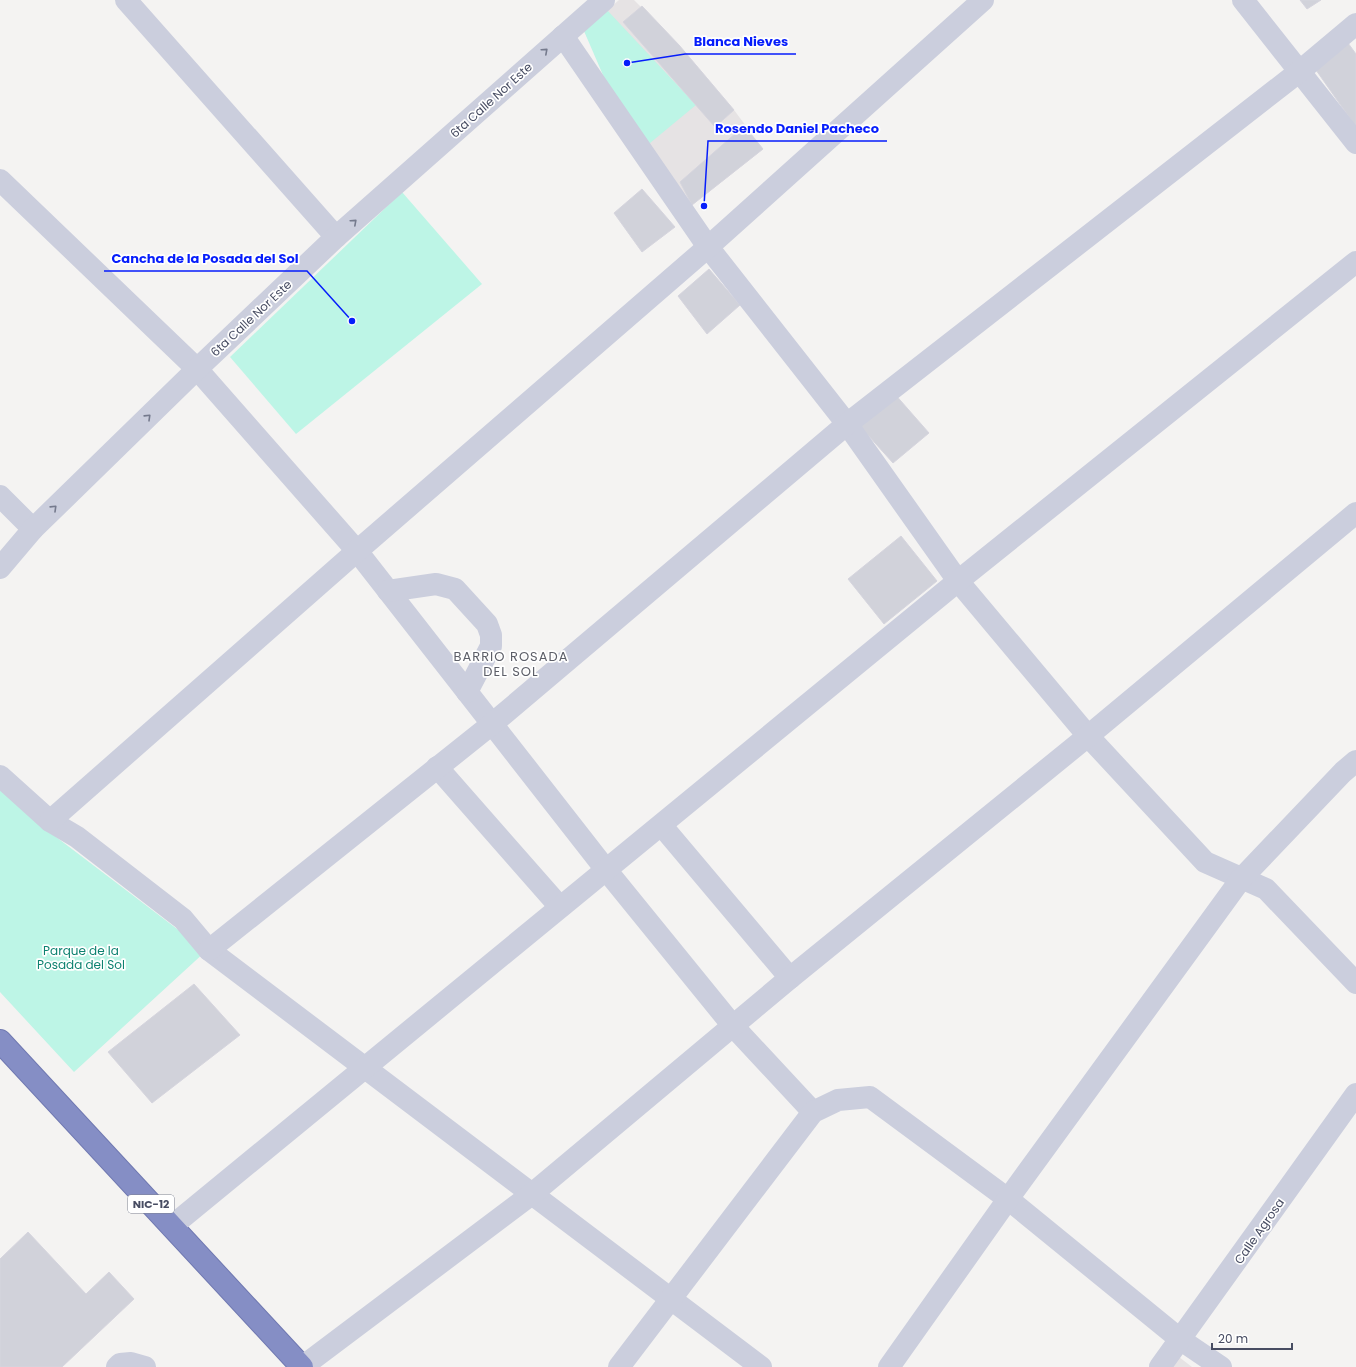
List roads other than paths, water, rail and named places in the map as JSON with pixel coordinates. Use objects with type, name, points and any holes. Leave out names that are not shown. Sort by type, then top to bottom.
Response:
[{"type":"highway","name":"NIC-12","points":[[0,1041],[302,1367]]},
{"type":"street","points":[[126,0],[336,237]]},
{"type":"street","name":"6ta Calle Nor Este","points":[[0,568],[33,529],[197,369],[336,237],[604,0]]},
{"type":"street","points":[[50,821],[357,551],[708,247],[983,0]]},
{"type":"street","points":[[1243,0],[1356,143]]},
{"type":"street","points":[[209,950],[437,766],[492,724],[847,424],[1300,71],[1356,24]]},
{"type":"street","points":[[563,36],[708,247],[847,424],[958,582],[1088,736],[1205,862],[1266,889],[1356,983]]},
{"type":"street","points":[[0,180],[197,369],[357,551],[607,871],[733,1026],[813,1112]]},
{"type":"street","points":[[172,1226],[958,582],[1356,262]]},
{"type":"street","points":[[0,496],[33,529]]},
{"type":"street","points":[[302,1367],[532,1194],[790,978],[1088,736],[1356,513]]},
{"type":"street","points":[[388,591],[436,584],[454,589],[487,624],[491,635],[490,646],[467,692]]},
{"type":"street","points":[[889,1367],[1008,1199],[1241,879],[1343,772],[1356,761]]},
{"type":"street","points":[[437,766],[560,907]]},
{"type":"street","points":[[0,776],[50,821],[77,837],[184,919],[209,950],[761,1367]]},
{"type":"street","points":[[662,826],[790,978]]},
{"type":"street","name":"Calle Agrosa","points":[[1160,1367],[1181,1340],[1356,1094]]},
{"type":"street","points":[[619,1367],[813,1112],[838,1100],[870,1097],[1008,1199],[1181,1340],[1220,1367]]},
{"type":"street","points":[[117,1367],[120,1364],[131,1363],[145,1367]]},
{"type":"place","name":"Blanca Nieves","points":[[627,63]]},
{"type":"place","name":"Rosendo Daniel Pacheco","points":[[704,206]]},
{"type":"place","name":"Cancha de la Posada del Sol","points":[[352,321]]},
{"type":"district","name":"BARRIO ROSADA DEL SOL","points":[[511,664]]},
{"type":"park label","name":"Parque de la Posada del Sol","points":[[81,957]]}]
